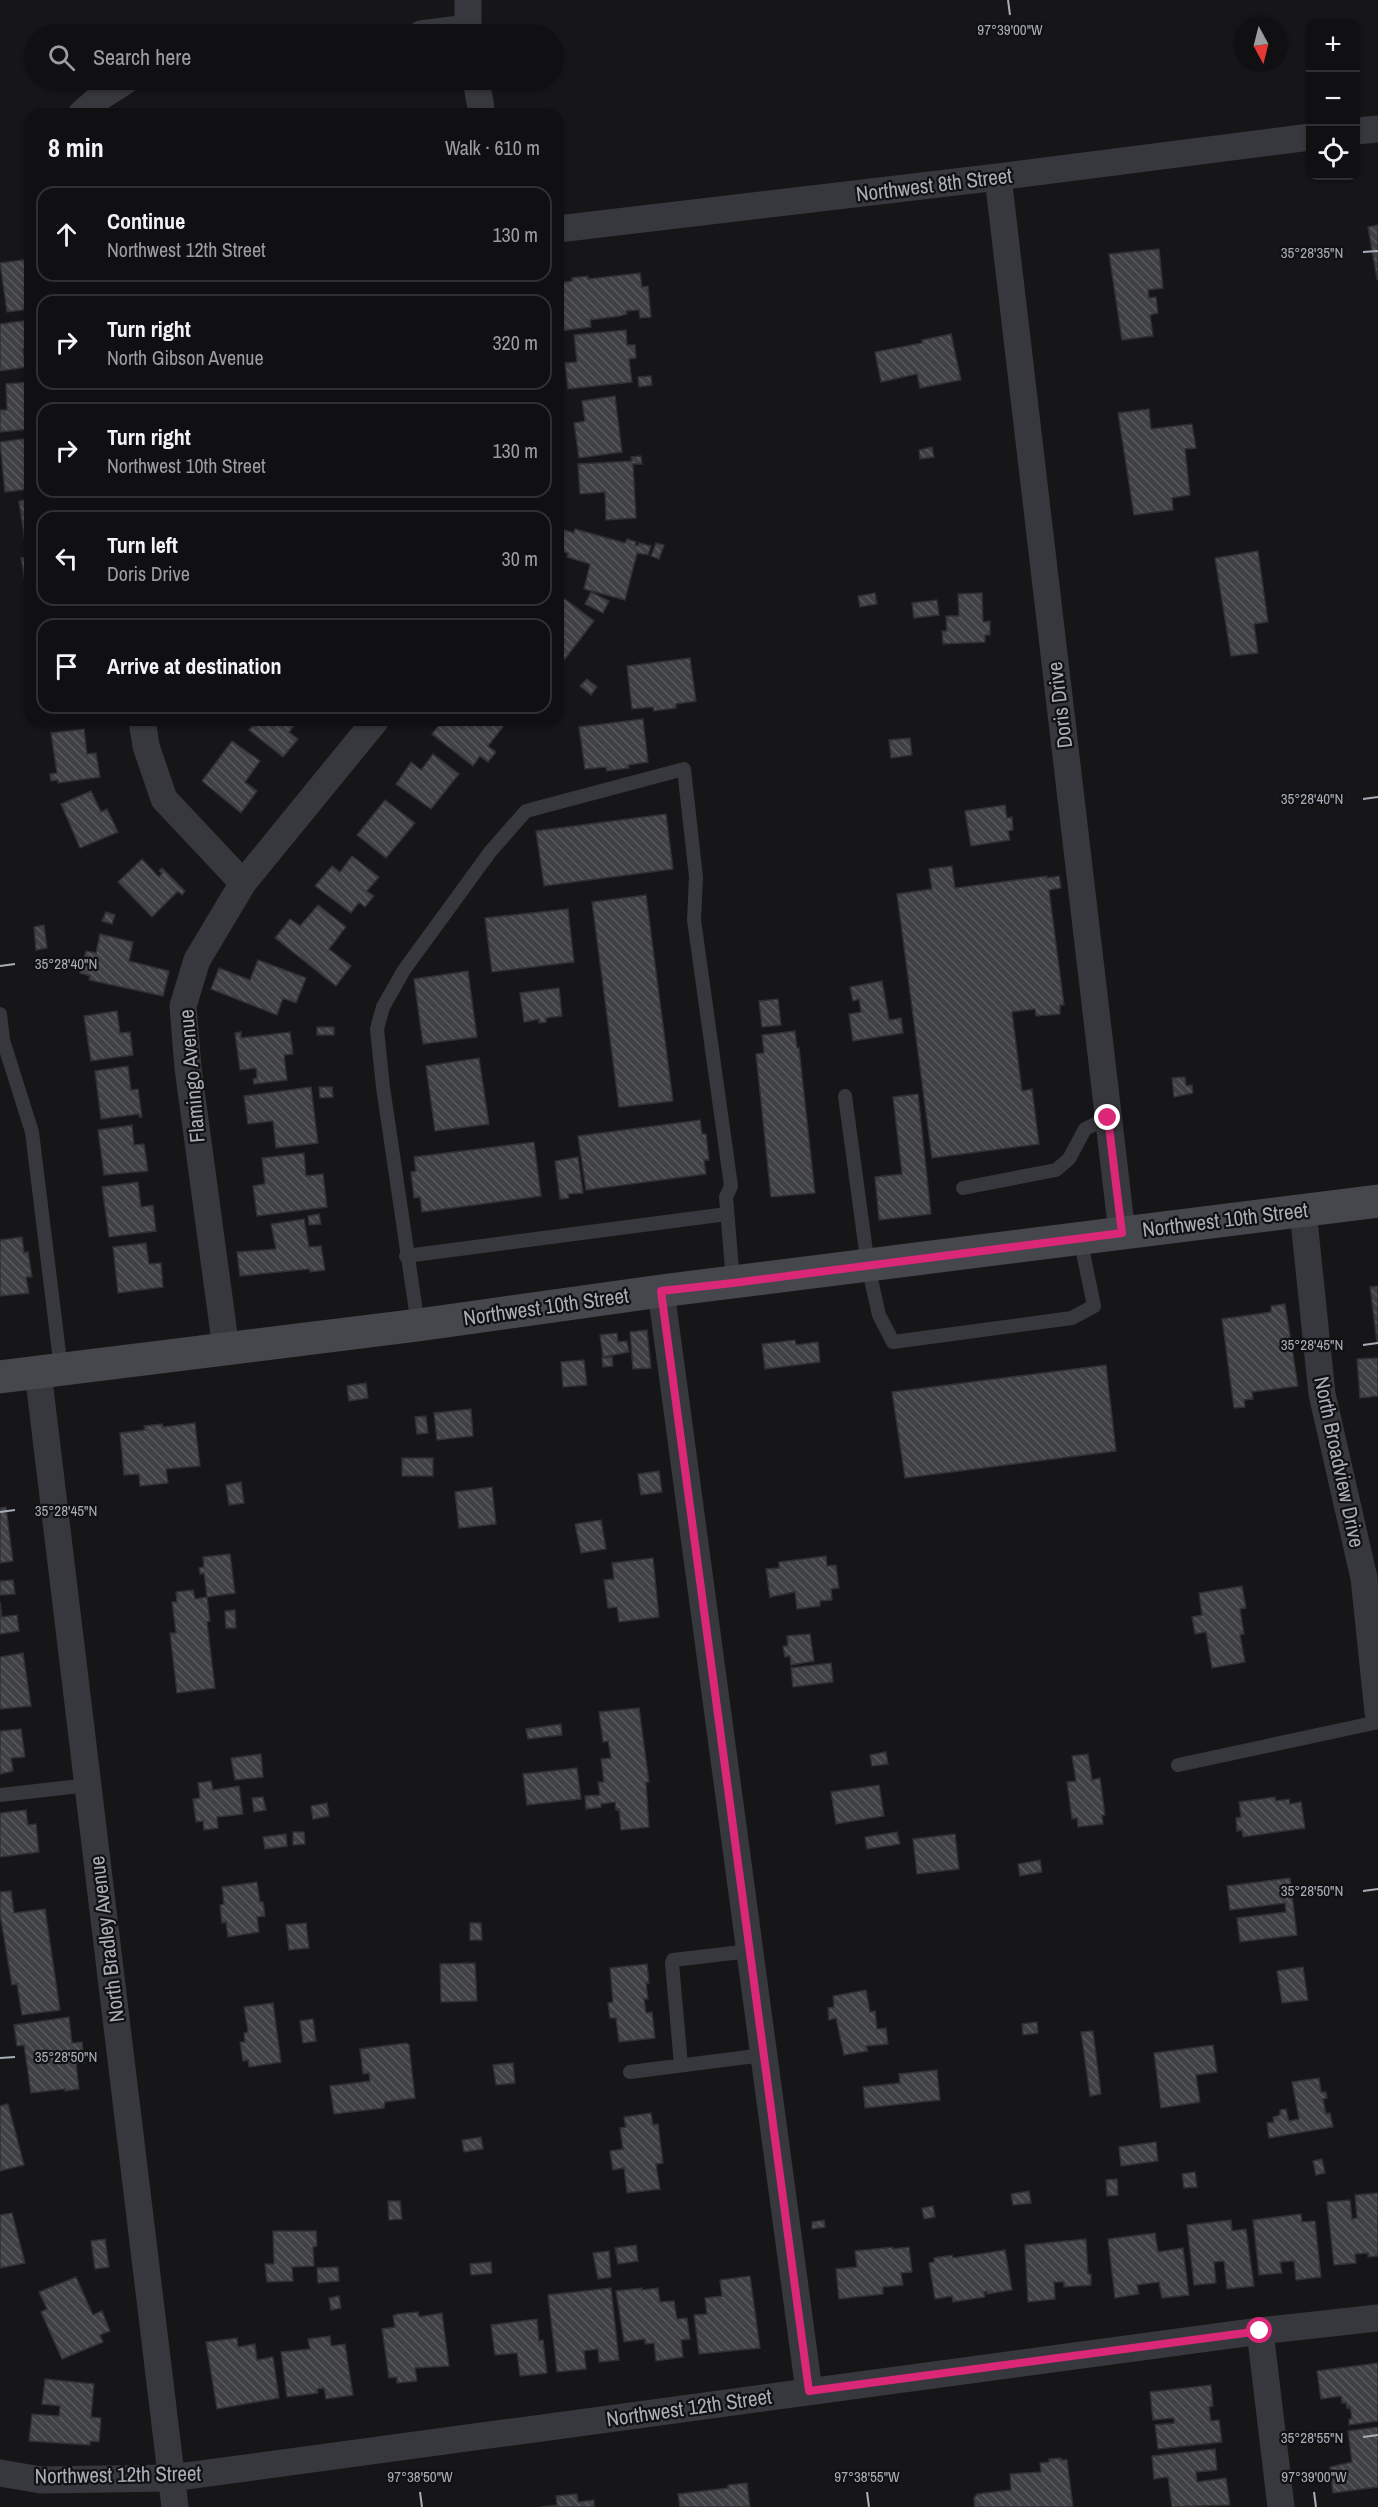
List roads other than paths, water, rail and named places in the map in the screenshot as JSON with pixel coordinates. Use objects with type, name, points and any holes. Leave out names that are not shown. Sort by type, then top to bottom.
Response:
[{"type":"main road","name":"Northwest 10th Street","points":[[0,1377],[1378,1201]]},
{"type":"street","points":[[467,24],[468,0]]},
{"type":"street","points":[[89,108],[114,90]]},
{"type":"street","points":[[478,90],[481,108]]},
{"type":"street","points":[[1360,131],[1378,129]]},
{"type":"street","name":"Northwest 8th Street","points":[[564,228],[1306,138]]},
{"type":"street","name":"Doris Drive","points":[[998,177],[1122,1233]]},
{"type":"street","points":[[143,726],[146,746],[164,799],[243,883]]},
{"type":"street","name":"Flamingo Avenue","points":[[226,1349],[188,1068],[183,1006],[197,960],[243,883],[371,726]]},
{"type":"street","name":"North Broadview Drive","points":[[1304,1211],[1322,1394],[1364,1578],[1378,1712]]},
{"type":"street","points":[[661,1291],[809,2391]]},
{"type":"street","name":"North Bradley Avenue","points":[[50,1370],[89,1785],[175,2507]]},
{"type":"street","name":"Northwest 12th Street","points":[[0,2473],[41,2480],[171,2478],[1260,2331],[1378,2318]]},
{"type":"street","points":[[1260,2331],[1281,2507]]},
{"type":"lane","points":[[418,1325],[406,1256],[377,1029],[384,1007],[404,970],[490,852],[526,811],[684,769],[696,877],[694,920],[731,1186],[726,1197],[733,1283]]},
{"type":"lane","points":[[0,1014],[3,1040],[32,1132],[50,1370]]},
{"type":"lane","points":[[845,1095],[868,1266],[879,1316],[893,1342],[1072,1318],[1094,1306],[1080,1238]]},
{"type":"lane","points":[[963,1188],[1056,1170],[1069,1159],[1085,1129],[1108,1118]]},
{"type":"lane","points":[[406,1256],[727,1214]]},
{"type":"lane","points":[[1178,1764],[1378,1722]]},
{"type":"lane","points":[[0,1795],[89,1785]]},
{"type":"lane","points":[[681,2065],[673,1960],[750,1951]]},
{"type":"lane","points":[[630,2072],[764,2055]]}]
